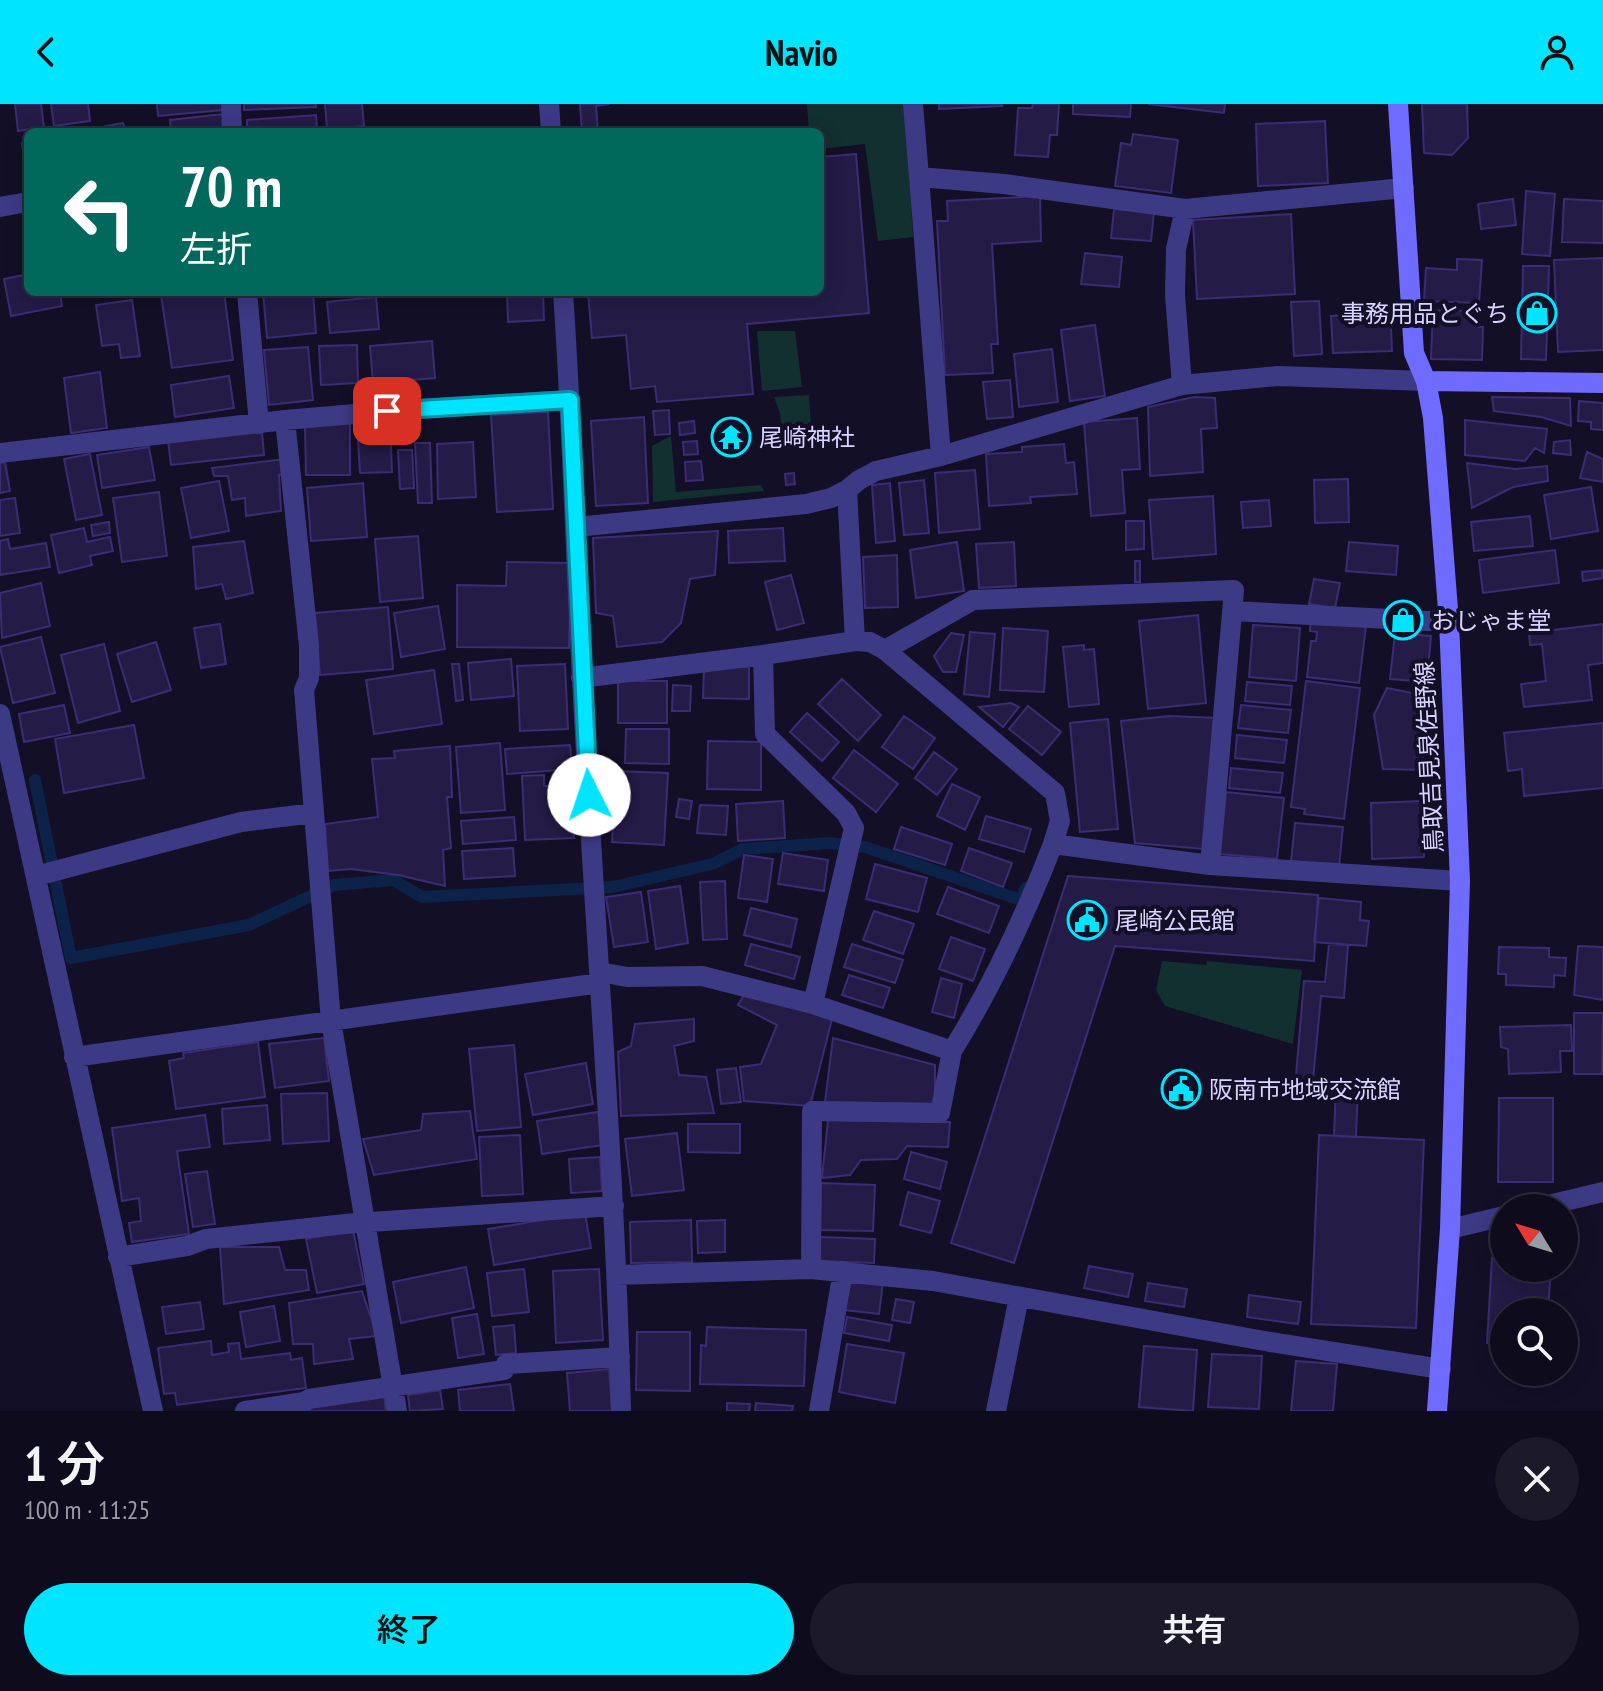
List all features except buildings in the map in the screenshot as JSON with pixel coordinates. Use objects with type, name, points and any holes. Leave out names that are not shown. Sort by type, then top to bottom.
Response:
[{"type":"main road","name":"鳥取吉見泉佐野線","points":[[1398,104],[1414,353],[1426,381],[1433,418],[1449,622],[1460,881],[1450,1229],[1437,1411]]},
{"type":"main road","points":[[1426,381],[1603,383]]},
{"type":"street","points":[[231,104],[232,128]]},
{"type":"street","points":[[549,104],[551,128]]},
{"type":"street","points":[[913,104],[941,456]]},
{"type":"street","points":[[919,177],[1004,184],[1185,209],[1404,188]]},
{"type":"street","points":[[0,207],[24,203]]},
{"type":"street","points":[[1182,385],[1175,295],[1176,249],[1185,209]]},
{"type":"street","points":[[247,296],[259,424]]},
{"type":"street","points":[[563,296],[581,678],[614,1206],[621,1411]]},
{"type":"street","points":[[576,527],[779,508],[831,498],[876,471],[941,456],[1182,385],[1278,376],[1426,381]]},
{"type":"street","points":[[0,453],[285,420],[570,400]]},
{"type":"street","points":[[285,420],[309,646],[309,678],[304,690],[331,1021],[397,1411]]},
{"type":"street","points":[[847,490],[855,641]]},
{"type":"street","points":[[885,650],[973,600],[1234,590],[1210,865]]},
{"type":"street","points":[[1232,611],[1449,622]]},
{"type":"street","points":[[581,678],[855,641],[870,642],[885,650],[1055,793],[1060,821],[1053,844],[1001,965],[952,1051],[940,1113],[812,1111],[811,1269]]},
{"type":"street","points":[[763,655],[765,734],[846,813],[854,828],[813,1004]]},
{"type":"street","points":[[0,714],[153,1411]]},
{"type":"street","points":[[36,876],[241,822],[314,813]]},
{"type":"street","points":[[1053,844],[1210,865],[1460,881]]},
{"type":"street","points":[[74,1057],[331,1021],[600,978],[702,976],[813,1004],[952,1051]]},
{"type":"street","points":[[1578,1198],[1603,1192]]},
{"type":"street","points":[[118,1257],[187,1246],[206,1239],[614,1206]]},
{"type":"street","points":[[1450,1229],[1490,1219]]},
{"type":"street","points":[[617,1275],[811,1269],[933,1281],[1270,1342],[1441,1369]]},
{"type":"street","points":[[819,1411],[843,1271]]},
{"type":"street","points":[[996,1411],[1019,1297]]},
{"type":"street","points":[[245,1411],[504,1370],[506,1364],[620,1357]]},
{"type":"green space","points":[[807,104],[905,104],[913,237],[878,241],[865,144],[824,149],[824,128],[809,128]]},
{"type":"green space","points":[[757,331],[795,331],[802,387],[762,391]]},
{"type":"green space","points":[[809,395],[811,424],[781,426],[774,397]]},
{"type":"green space","points":[[671,436],[676,492],[761,485],[764,491],[653,502],[652,446]]},
{"type":"green space","points":[[1162,961],[1206,965],[1207,961],[1302,970],[1293,1044],[1165,1006],[1156,990]]},
{"type":"waterway","points":[[35,780],[71,958],[249,925],[334,885],[393,880],[422,897],[613,887],[712,864],[743,849],[829,843],[865,847],[1021,900],[1026,888]]},
{"type":"place","name":"事務用品とぐち","points":[[1537,313]]},
{"type":"place","name":"尾崎神社","points":[[731,437]]},
{"type":"place","name":"おじゃま堂","points":[[1403,620]]},
{"type":"place","name":"尾崎公民館","points":[[1087,920]]},
{"type":"place","name":"阪南市地域交流館","points":[[1181,1089]]},
{"type":"route","points":[[387,411],[570,400],[589,795]]}]
